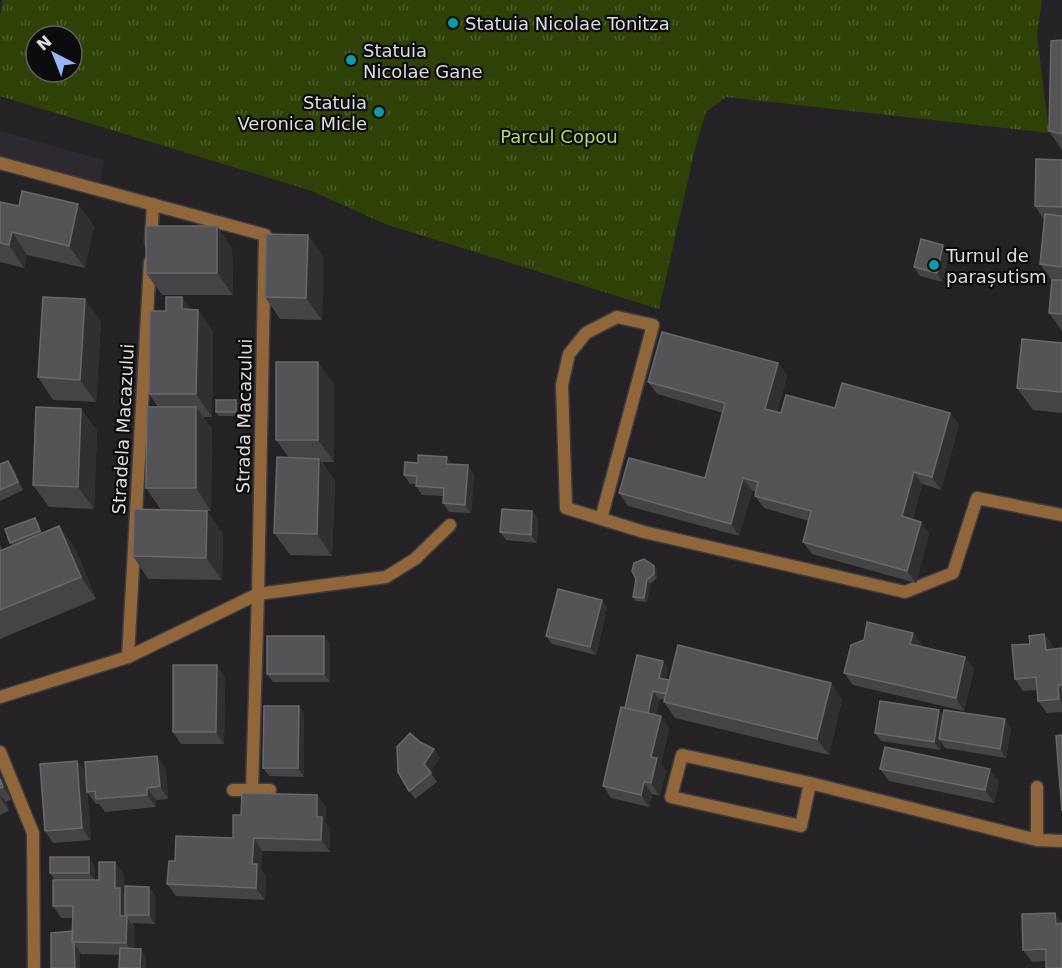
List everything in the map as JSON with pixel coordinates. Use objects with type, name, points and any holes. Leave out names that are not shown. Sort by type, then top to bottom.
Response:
[{"type":"street","name":"Strada Macazului","points":[[0,163],[265,235],[252,790]]},
{"type":"street","name":"Stradela Macazului","points":[[128,657],[153,204]]},
{"type":"street","points":[[601,519],[653,326],[617,317],[586,333],[569,354],[561,385],[566,508],[601,519],[644,532],[905,592],[953,573],[977,498],[1062,515]]},
{"type":"street","points":[[0,697],[128,657],[258,594],[386,577],[415,559],[450,525]]},
{"type":"street","points":[[0,752],[33,833],[34,968]]},
{"type":"street","points":[[810,783],[801,826],[671,797],[682,755],[810,783],[1037,840],[1062,841]]},
{"type":"street","points":[[1037,787],[1037,840]]},
{"type":"street","points":[[233,790],[270,790]]},
{"type":"shaded area","points":[[0,131],[104,160],[100,186],[0,159]]},
{"type":"green space","name":"Parcul Copou","points":[[3,0],[1042,0],[1037,35],[1049,133],[726,97],[706,112],[695,149],[659,309],[385,224],[312,191],[0,96],[0,16]]},
{"type":"building","points":[[1062,40],[1062,134],[1049,131],[1051,41]]},
{"type":"building","points":[[1036,159],[1062,160],[1062,207],[1035,206]]},
{"type":"building","points":[[22,191],[78,204],[69,246],[12,232],[9,245],[0,243],[0,202],[19,206]]},
{"type":"building","points":[[1045,214],[1062,216],[1062,267],[1040,264]]},
{"type":"building","points":[[146,226],[217,226],[217,273],[146,273]]},
{"type":"building","points":[[266,234],[308,235],[306,298],[265,297]]},
{"type":"building","points":[[921,239],[943,245],[937,273],[914,267]]},
{"type":"building","points":[[1052,280],[1062,280],[1062,314],[1049,313]]},
{"type":"building","points":[[43,297],[85,299],[80,380],[38,377]]},
{"type":"building","points":[[166,297],[182,297],[182,309],[198,310],[196,394],[149,394],[150,311],[166,311]]},
{"type":"building","points":[[662,332],[778,363],[765,409],[781,413],[786,395],[835,408],[842,383],[950,413],[932,477],[914,472],[902,516],[921,522],[907,571],[803,542],[811,511],[755,496],[758,482],[743,478],[731,524],[619,493],[629,458],[705,478],[725,403],[648,382]]},
{"type":"building","points":[[1022,339],[1062,343],[1062,392],[1017,388]]},
{"type":"building","points":[[276,362],[318,362],[318,440],[276,440]]},
{"type":"building","points":[[216,400],[236,400],[236,412],[216,412]]},
{"type":"building","points":[[36,407],[81,409],[78,487],[33,485]]},
{"type":"building","points":[[147,407],[196,407],[196,488],[146,488]]},
{"type":"building","points":[[418,455],[447,457],[446,464],[468,465],[465,505],[443,503],[444,488],[416,486],[417,476],[404,475],[405,462],[418,463]]},
{"type":"building","points":[[277,457],[319,459],[317,534],[274,533]]},
{"type":"building","points":[[8,461],[18,482],[0,490],[0,464]]},
{"type":"building","points":[[134,509],[207,511],[206,558],[133,556]]},
{"type":"building","points":[[502,509],[532,511],[531,535],[500,532]]},
{"type":"building","points":[[35,518],[40,531],[10,543],[5,529]]},
{"type":"building","points":[[59,526],[81,577],[0,610],[0,551]]},
{"type":"building","points":[[644,559],[654,566],[654,574],[647,580],[644,598],[633,597],[636,579],[632,571],[634,563]]},
{"type":"building","points":[[558,589],[602,600],[590,647],[546,636]]},
{"type":"building","points":[[867,622],[913,633],[910,644],[965,657],[956,698],[844,673],[851,645],[864,640]]},
{"type":"building","points":[[1044,634],[1046,650],[1062,648],[1062,685],[1058,685],[1059,699],[1038,701],[1036,677],[1015,679],[1012,645],[1030,644],[1029,636]]},
{"type":"building","points":[[267,636],[324,636],[324,674],[267,674]]},
{"type":"building","points":[[678,645],[831,683],[817,739],[664,702]]},
{"type":"building","points":[[637,655],[663,661],[659,678],[669,680],[666,694],[653,691],[648,713],[625,708]]},
{"type":"building","points":[[173,665],[217,665],[216,732],[173,732]]},
{"type":"building","points":[[880,701],[939,710],[934,742],[875,733]]},
{"type":"building","points":[[264,706],[299,706],[298,768],[263,768]]},
{"type":"building","points":[[621,707],[661,716],[651,757],[657,758],[651,783],[644,782],[641,795],[603,786]]},
{"type":"building","points":[[944,710],[1005,719],[1000,749],[939,739]]},
{"type":"building","points":[[410,733],[420,742],[434,749],[424,764],[431,773],[409,791],[398,772],[397,747]]},
{"type":"building","points":[[1062,735],[1062,811],[1056,736]]},
{"type":"building","points":[[885,747],[990,769],[985,790],[880,769]]},
{"type":"building","points":[[157,756],[160,786],[147,788],[147,795],[96,799],[95,791],[87,792],[85,762]]},
{"type":"building","points":[[77,761],[82,828],[45,831],[40,764]]},
{"type":"building","points":[[242,793],[317,795],[317,817],[322,817],[321,840],[254,838],[252,864],[257,864],[256,888],[167,884],[169,861],[175,861],[176,836],[233,838],[233,815],[241,815]]},
{"type":"building","points":[[50,857],[89,857],[89,873],[50,873]]},
{"type":"building","points":[[99,862],[115,862],[115,888],[120,888],[120,916],[127,916],[126,943],[72,942],[73,906],[53,906],[53,880],[99,880]]},
{"type":"building","points":[[125,886],[149,887],[149,915],[125,915]]},
{"type":"building","points":[[1055,913],[1056,924],[1062,923],[1062,968],[1046,968],[1046,949],[1023,950],[1022,914]]},
{"type":"building","points":[[73,931],[75,968],[51,968],[51,933]]},
{"type":"building","points":[[120,948],[141,949],[140,968],[119,968]]},
{"type":"place","name":"Statuia Nicolae Tonitza","points":[[453,23]]},
{"type":"place","name":"Statuia Nicolae Gane","points":[[351,60]]},
{"type":"place","name":"Statuia Veronica Micle","points":[[379,112]]},
{"type":"place","name":"Turnul de parașutism","points":[[934,265]]}]
